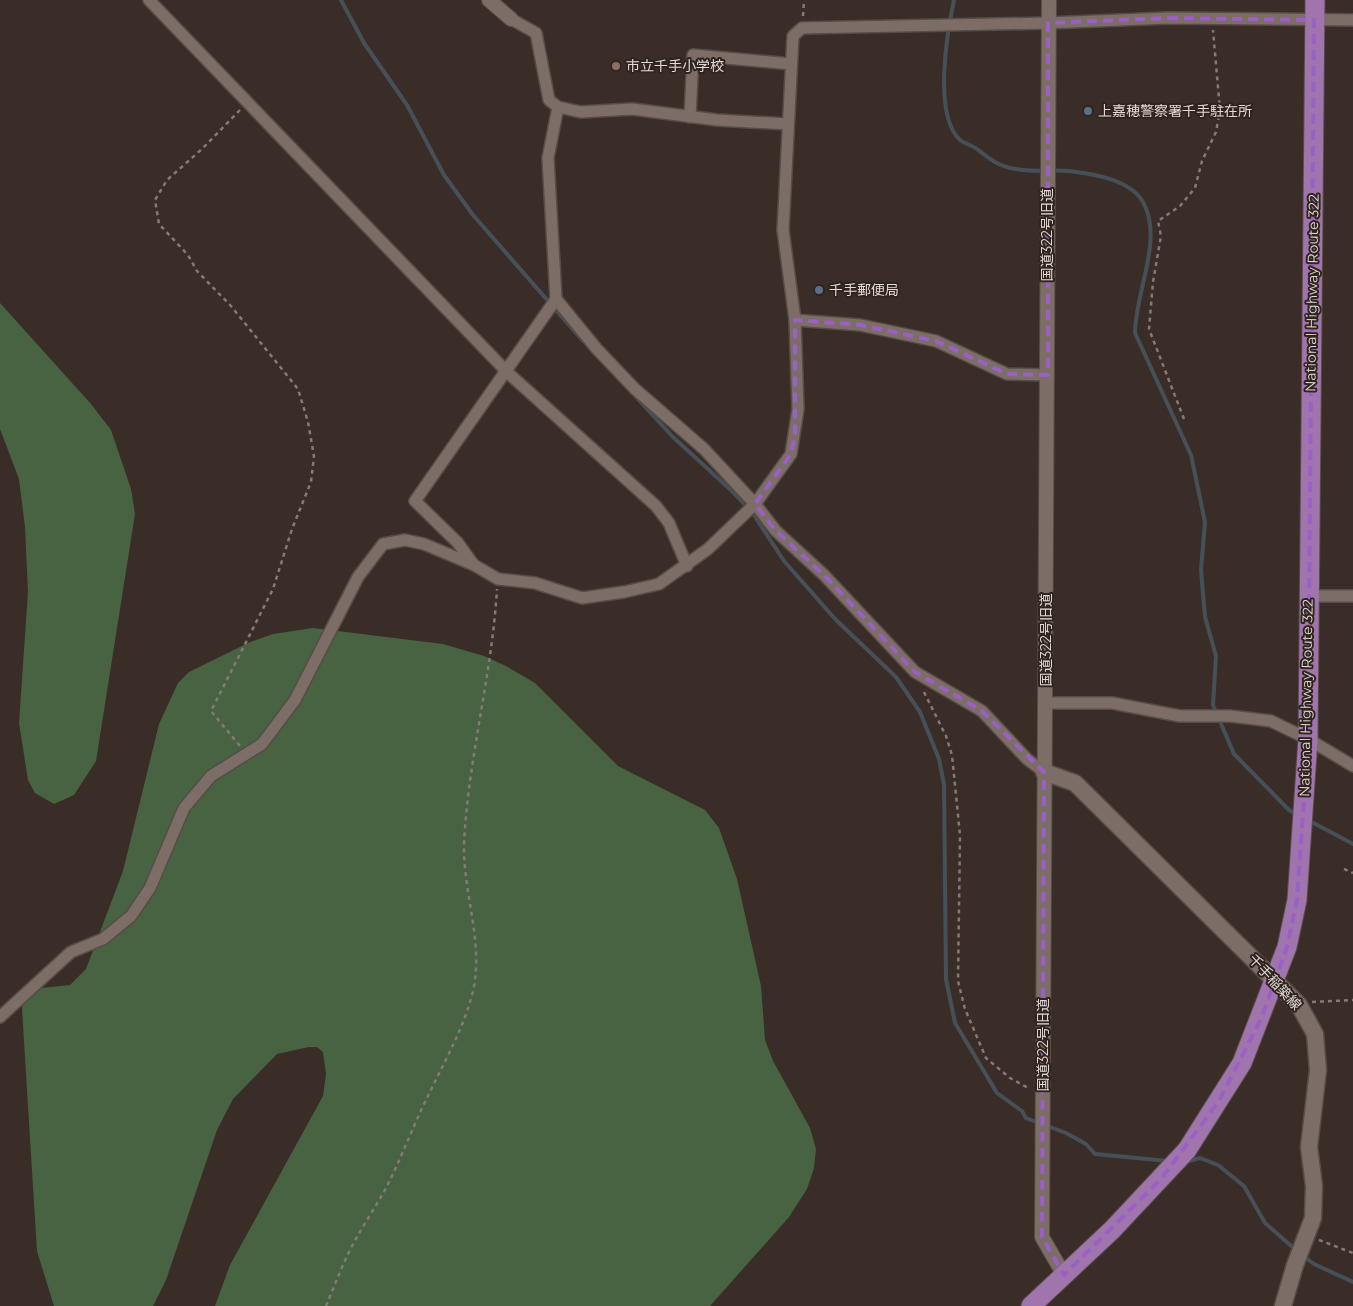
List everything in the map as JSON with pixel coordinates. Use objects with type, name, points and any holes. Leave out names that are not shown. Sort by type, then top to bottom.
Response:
[{"type":"highway","name":"National Highway Route 322","points":[[1031,1306],[1112,1230],[1187,1150],[1242,1063],[1287,947],[1297,900],[1308,739],[1315,0]]},
{"type":"main road","name":"千手稲築線","points":[[1044,772],[1075,783],[1300,1007],[1315,1034],[1318,1070],[1309,1147],[1314,1186],[1313,1218],[1283,1306]]},
{"type":"street","points":[[149,0],[246,103],[507,372],[656,506],[669,523],[687,566]]},
{"type":"street","points":[[489,0],[511,19],[536,33],[549,100],[558,108],[581,112],[632,109],[690,117],[788,124]]},
{"type":"street","name":"国道322号旧道","points":[[1049,0],[1042,1237],[1064,1275]]},
{"type":"street","points":[[0,1017],[71,952],[103,939],[131,916],[150,888],[184,808],[211,776],[262,744],[295,700],[358,577],[383,544],[405,540],[424,544],[474,565],[498,579],[534,583],[582,598],[624,592],[659,584],[687,566],[708,549],[754,504],[791,454],[798,409],[795,320],[783,230],[793,36],[802,28],[1048,23],[1168,18],[1353,20]]},
{"type":"street","points":[[690,117],[693,55],[791,64]]},
{"type":"street","points":[[558,108],[548,158],[556,299],[596,348],[635,388],[704,449],[776,531],[831,582],[915,672],[982,711],[1027,759],[1044,772]]},
{"type":"street","points":[[474,565],[458,543],[415,501],[507,372],[556,299]]},
{"type":"street","points":[[795,320],[860,325],[936,342],[1007,374],[1048,375]]},
{"type":"street","points":[[1308,596],[1353,596]]},
{"type":"street","points":[[1046,703],[1112,704],[1180,716],[1230,716],[1272,721],[1308,739],[1353,766]]},
{"type":"path","points":[[802,28],[804,0]]},
{"type":"path","points":[[1184,419],[1149,329],[1153,282],[1161,236],[1158,222],[1180,206],[1195,188],[1202,161],[1218,125],[1220,110],[1212,18]]},
{"type":"path","points":[[246,103],[202,149],[167,180],[155,200],[159,224],[188,255],[197,271],[231,306],[298,389],[308,422],[314,456],[310,482],[292,529],[273,590],[211,712],[246,753]]},
{"type":"path","points":[[326,1306],[348,1254],[386,1187],[430,1092],[459,1036],[473,990],[475,967],[474,932],[470,917],[464,847],[466,810],[495,628],[498,579]]},
{"type":"path","points":[[915,672],[946,736],[952,755],[960,835],[958,981],[965,1009],[986,1058],[1010,1078],[1030,1090],[1042,1092]]},
{"type":"path","points":[[1344,869],[1353,873]]},
{"type":"path","points":[[1300,1007],[1312,1002],[1353,1000]]},
{"type":"path","points":[[1306,1236],[1353,1253]]},
{"type":"highlighted area","points":[[1168,18],[1314,20],[1308,739],[1297,900],[1287,947],[1261,1019],[1219,1101],[1161,1179],[1064,1275],[1042,1237],[1044,772],[982,711],[915,672],[824,575],[776,531],[755,504],[791,454],[795,436],[795,320],[860,325],[936,341],[1007,374],[1048,375],[1048,23]]},
{"type":"green space","points":[[0,303],[91,404],[111,430],[131,489],[135,514],[96,761],[74,795],[54,804],[35,793],[28,780],[19,723],[28,592],[25,527],[19,479],[0,429]]},
{"type":"green space","points":[[313,628],[443,644],[484,656],[506,666],[535,683],[618,766],[705,810],[719,828],[737,879],[761,986],[765,1040],[773,1061],[810,1128],[816,1149],[814,1168],[807,1189],[789,1217],[710,1306],[215,1306],[230,1265],[323,1096],[326,1074],[323,1052],[317,1047],[309,1047],[277,1054],[233,1099],[217,1130],[166,1280],[153,1306],[54,1306],[37,1251],[22,1009],[24,995],[32,989],[70,985],[86,969],[123,871],[159,724],[178,683],[189,672],[248,643],[273,634]]},
{"type":"waterway","points":[[341,0],[364,43],[407,105],[444,175],[473,215],[583,341]]},
{"type":"waterway","points":[[954,0],[948,32],[944,93],[952,128],[960,140],[995,162],[1010,168],[1029,171],[1069,171],[1113,180],[1132,190],[1140,197],[1145,206],[1151,236],[1135,333],[1191,455],[1205,522],[1201,570],[1205,617],[1216,656],[1213,705],[1234,754],[1289,810],[1298,815]]},
{"type":"waterway","points":[[636,397],[673,437],[752,512],[784,561],[836,620],[896,677],[920,712],[939,759],[944,784],[946,979],[955,1023],[997,1093],[1022,1111],[1026,1118],[1066,1133],[1086,1144],[1095,1154],[1168,1161]]},
{"type":"waterway","points":[[1308,820],[1353,844]]},
{"type":"waterway","points":[[1185,1162],[1200,1158],[1218,1165],[1244,1186],[1265,1223],[1297,1251]]},
{"type":"waterway","points":[[1302,1255],[1314,1264],[1353,1282]]},
{"type":"place","name":"市立千手小学校","points":[[616,66]]},
{"type":"place","name":"上嘉穂警察署千手駐在所","points":[[1088,111]]},
{"type":"place","name":"千手郵便局","points":[[819,290]]}]
